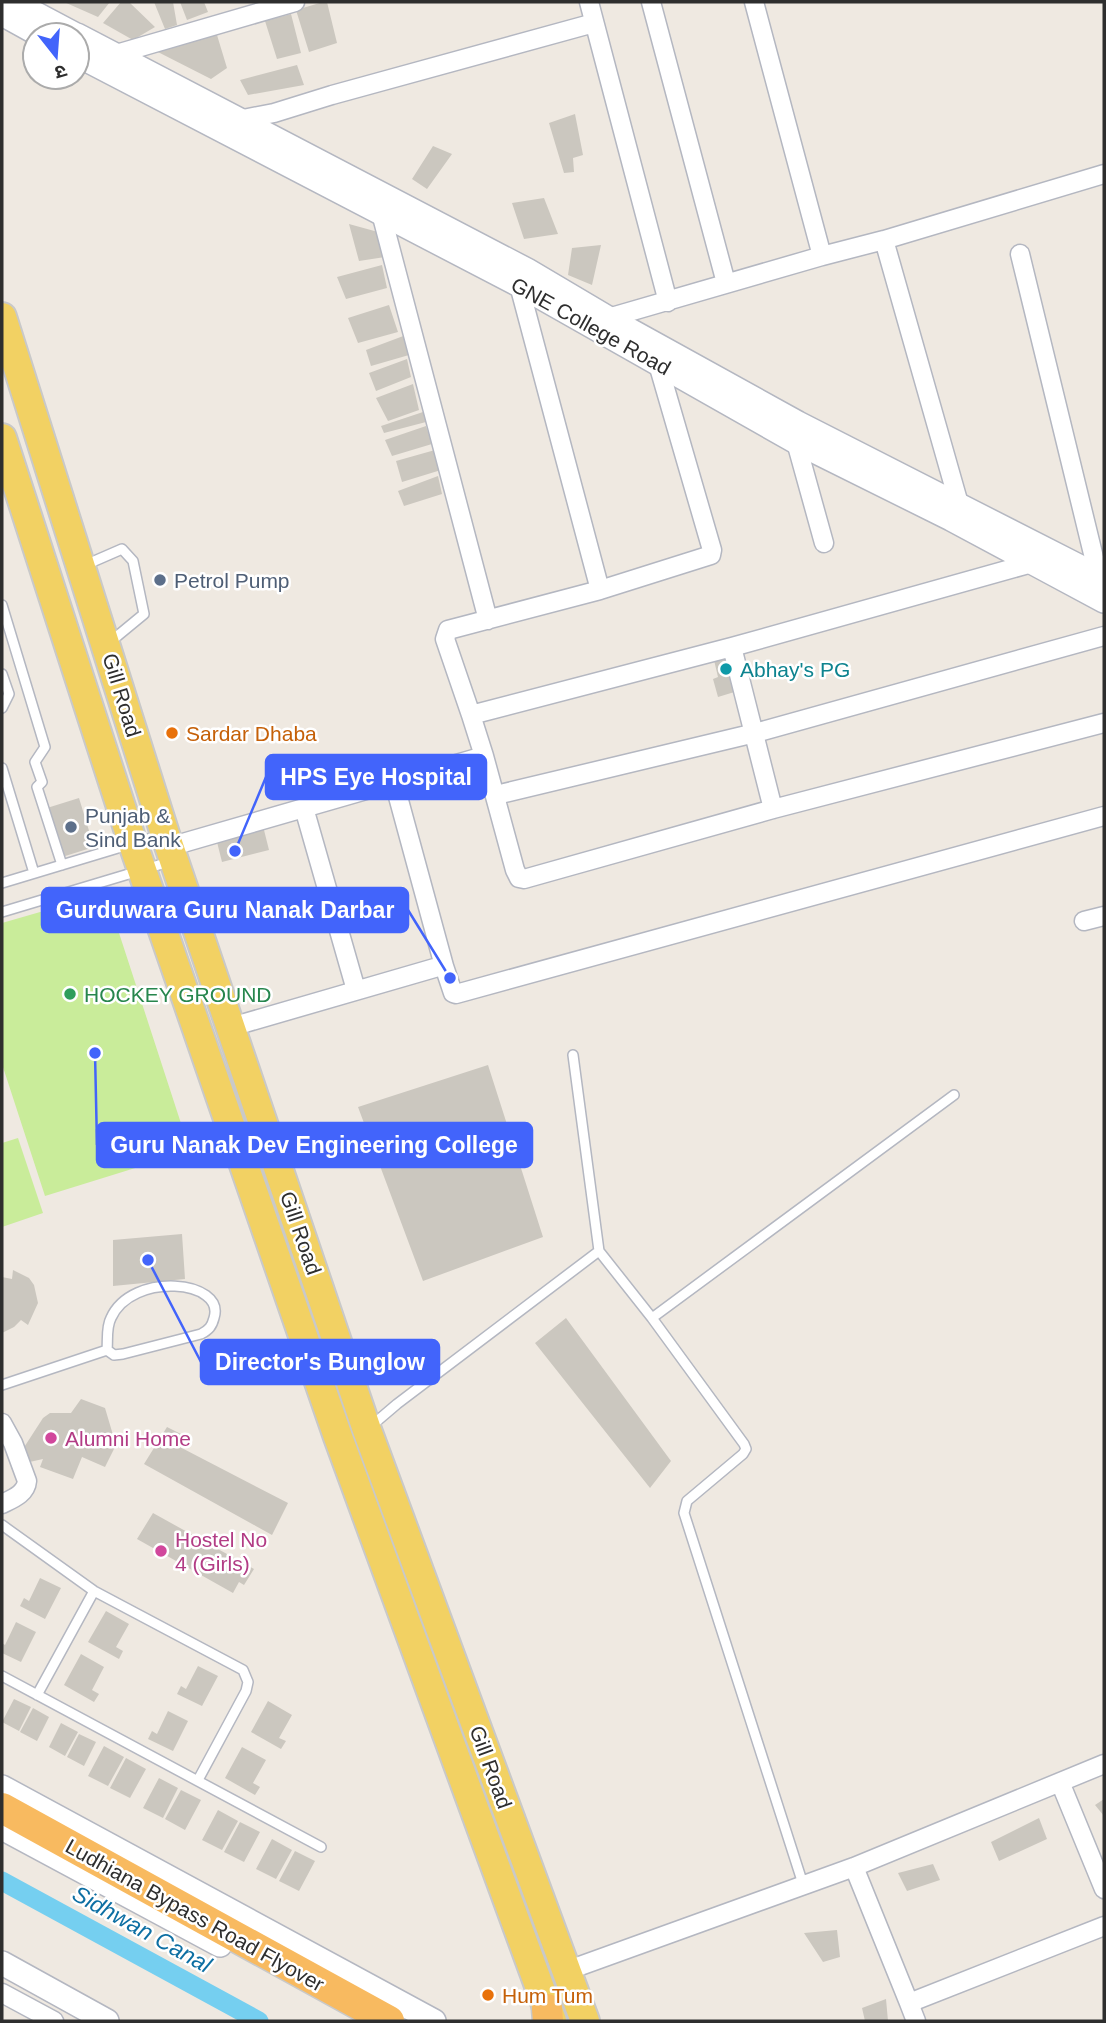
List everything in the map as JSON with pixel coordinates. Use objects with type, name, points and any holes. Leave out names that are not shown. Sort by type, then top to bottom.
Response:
[{"type":"highway","name":"Ludhiana Bypass Road Flyover","points":[[2,1808],[388,2021]]},
{"type":"main road","name":"Gill Road","points":[[2,317],[169,847],[367,1430],[584,2021]]},
{"type":"main road","name":"Gill Road","points":[[2,438],[133,844],[338,1437],[549,2017]]},
{"type":"street","name":"GNE College Road","points":[[14,2],[50,21]]},
{"type":"street","points":[[113,55],[295,2]]},
{"type":"street","points":[[589,2],[668,302]]},
{"type":"street","points":[[651,2],[726,283]]},
{"type":"street","points":[[754,2],[822,256]]},
{"type":"street","points":[[2,14],[21,24]]},
{"type":"street","points":[[238,120],[274,113],[594,23]]},
{"type":"street","name":"GNE College Road","points":[[91,43],[527,270],[798,423],[959,503],[1099,587]]},
{"type":"street","name":"GNE College Road","points":[[91,62],[519,285],[796,443],[951,519],[1032,563],[1099,587]]},
{"type":"street","points":[[608,318],[1104,174]]},
{"type":"street","points":[[381,213],[488,620]]},
{"type":"street","points":[[884,240],[959,503]]},
{"type":"street","points":[[1020,254],[1099,587]]},
{"type":"street","points":[[519,285],[600,590]]},
{"type":"street","points":[[658,364],[712,550],[711,555],[600,590],[448,630],[446,633],[445,639],[484,756],[519,878],[524,879],[773,809],[1104,723]]},
{"type":"street","points":[[796,443],[824,543]]},
{"type":"street","points":[[471,715],[1032,563]]},
{"type":"street","points":[[496,795],[755,733],[1104,636]]},
{"type":"street","points":[[732,646],[773,809]]},
{"type":"street","points":[[169,847],[484,756]]},
{"type":"street","points":[[394,782],[444,966],[452,990],[456,994],[1104,816]]},
{"type":"street","points":[[304,808],[356,990]]},
{"type":"street","points":[[1084,921],[1104,916]]},
{"type":"street","points":[[231,1027],[444,966]]},
{"type":"street","points":[[2,1423],[13,1443],[27,1481],[21,1493],[2,1504]]},
{"type":"street","points":[[566,1971],[854,1867],[1104,1764]]},
{"type":"street","points":[[1060,1782],[1104,1889]]},
{"type":"street","points":[[2,1787],[434,2021]]},
{"type":"street","points":[[2,1828],[362,2021]]},
{"type":"street","points":[[854,1867],[916,2021]]},
{"type":"street","points":[[909,2003],[1104,1926]]},
{"type":"street","points":[[2,1964],[107,2021]]},
{"type":"street","points":[[2,1993],[37,2016],[54,2021]]},
{"type":"lane","points":[[82,567],[122,549],[133,561],[144,614],[106,645]]},
{"type":"lane","points":[[2,604],[45,747],[35,762],[42,782],[37,787],[62,865]]},
{"type":"lane","points":[[2,674],[9,694],[2,708]]},
{"type":"lane","points":[[2,768],[34,873]]},
{"type":"lane","points":[[2,883],[133,844],[169,847]]},
{"type":"lane","points":[[2,912],[143,871],[169,847]]},
{"type":"lane","points":[[573,1055],[599,1251],[652,1318],[746,1449],[687,1501],[684,1513],[803,1884]]},
{"type":"lane","points":[[652,1318],[954,1095]]},
{"type":"lane","points":[[367,1430],[397,1404],[599,1251]]},
{"type":"lane","points":[[172,1285],[203,1293],[213,1300],[216,1310],[211,1327],[201,1334],[124,1354],[114,1355],[107,1350],[110,1318],[118,1306],[131,1295],[147,1287],[172,1285]]},
{"type":"lane","points":[[2,1385],[107,1350]]},
{"type":"lane","points":[[2,1525],[94,1591],[243,1670],[248,1682],[246,1691],[198,1780]]},
{"type":"lane","points":[[37,1695],[94,1591]]},
{"type":"lane","points":[[2,1676],[321,1847]]},
{"type":"green space","name":"HOCKEY GROUND","points":[[106,893],[190,1151],[45,1196],[2,1064],[2,923]]},
{"type":"green space","points":[[18,1138],[43,1213],[2,1227],[2,1143]]},
{"type":"building","points":[[64,2],[110,2],[98,17]]},
{"type":"building","points":[[121,2],[129,2],[155,27],[133,40],[103,23]]},
{"type":"building","points":[[154,2],[173,2],[177,25],[165,29]]},
{"type":"building","points":[[180,2],[204,2],[208,12],[187,20]]},
{"type":"building","points":[[327,2],[337,43],[309,52],[296,10]]},
{"type":"building","points":[[291,14],[301,53],[277,59],[265,21]]},
{"type":"building","points":[[217,35],[227,68],[211,79],[154,50]]},
{"type":"building","points":[[297,65],[304,85],[248,95],[240,80]]},
{"type":"building","points":[[575,114],[583,155],[573,158],[574,172],[564,173],[549,123]]},
{"type":"building","points":[[433,146],[452,154],[427,189],[412,179]]},
{"type":"building","points":[[544,198],[558,234],[524,239],[512,203]]},
{"type":"building","points":[[349,224],[378,232],[385,257],[359,261]]},
{"type":"building","points":[[601,245],[592,285],[568,275],[572,248]]},
{"type":"building","points":[[382,265],[387,288],[346,299],[337,277]]},
{"type":"building","points":[[389,305],[398,332],[358,343],[348,318]]},
{"type":"building","points":[[406,335],[409,355],[371,366],[366,350]]},
{"type":"building","points":[[407,359],[411,377],[376,391],[369,373]]},
{"type":"building","points":[[413,384],[419,410],[388,421],[376,398]]},
{"type":"building","points":[[426,411],[426,422],[384,433],[381,426]]},
{"type":"building","points":[[426,426],[432,444],[392,456],[385,440]]},
{"type":"building","points":[[435,450],[441,470],[402,482],[396,461]]},
{"type":"building","points":[[438,476],[442,494],[404,506],[398,491]]},
{"type":"building","name":"Abhay's PG","points":[[732,656],[741,690],[718,697],[713,679],[718,677],[714,660]]},
{"type":"building","name":"Punjab & Sind Bank","points":[[79,798],[94,847],[62,857],[47,808]]},
{"type":"building","points":[[263,826],[269,850],[222,862],[216,838]]},
{"type":"building","points":[[488,1065],[543,1237],[423,1281],[358,1107]]},
{"type":"building","points":[[182,1234],[185,1279],[113,1286],[113,1240]]},
{"type":"building","points":[[13,1270],[29,1278],[34,1285],[38,1303],[28,1325],[21,1320],[2,1333],[2,1277],[12,1279]]},
{"type":"building","points":[[566,1318],[671,1461],[650,1488],[535,1343]]},
{"type":"building","points":[[81,1399],[105,1408],[116,1445],[105,1467],[82,1457],[73,1479],[40,1467],[43,1459],[25,1463],[21,1452],[43,1418],[50,1413],[71,1413]]},
{"type":"building","points":[[167,1427],[181,1434],[176,1445],[288,1503],[272,1535],[144,1464]]},
{"type":"building","points":[[153,1513],[254,1569],[244,1585],[239,1582],[233,1593],[137,1539]]},
{"type":"building","points":[[40,1578],[61,1588],[45,1619],[20,1606],[24,1598],[29,1601]]},
{"type":"building","points":[[106,1611],[129,1624],[116,1647],[123,1651],[119,1659],[88,1642]]},
{"type":"building","points":[[16,1622],[36,1632],[21,1662],[2,1653],[2,1643],[5,1645]]},
{"type":"building","points":[[81,1654],[104,1667],[92,1690],[99,1694],[94,1702],[64,1685]]},
{"type":"building","points":[[198,1666],[218,1676],[202,1706],[177,1694],[181,1686],[186,1689]]},
{"type":"building","points":[[14,1699],[31,1707],[19,1731],[2,1722]]},
{"type":"building","points":[[268,1701],[292,1715],[279,1738],[286,1741],[281,1749],[251,1732]]},
{"type":"building","points":[[33,1708],[49,1717],[37,1741],[20,1732]]},
{"type":"building","points":[[168,1711],[188,1721],[173,1751],[148,1739],[152,1731],[157,1734]]},
{"type":"building","points":[[61,1723],[78,1732],[65,1756],[49,1747]]},
{"type":"building","points":[[79,1734],[96,1742],[84,1766],[67,1757]]},
{"type":"building","points":[[104,1746],[124,1757],[108,1786],[88,1776]]},
{"type":"building","points":[[242,1747],[266,1760],[253,1783],[260,1787],[255,1795],[225,1778]]},
{"type":"building","points":[[126,1758],[146,1769],[130,1798],[110,1788]]},
{"type":"building","points":[[159,1778],[178,1788],[163,1818],[143,1808]]},
{"type":"building","points":[[181,1790],[201,1800],[185,1830],[165,1819]]},
{"type":"building","points":[[1104,1799],[1104,1816],[1095,1805]]},
{"type":"building","points":[[218,1810],[238,1821],[222,1850],[202,1840]]},
{"type":"building","points":[[1039,1818],[1047,1839],[999,1861],[991,1842]]},
{"type":"building","points":[[240,1822],[260,1832],[244,1862],[224,1852]]},
{"type":"building","points":[[272,1839],[292,1850],[276,1879],[256,1869]]},
{"type":"building","points":[[295,1851],[315,1861],[299,1891],[279,1881]]},
{"type":"building","points":[[933,1864],[940,1880],[907,1891],[898,1873]]},
{"type":"building","points":[[837,1930],[840,1957],[823,1962],[804,1933]]},
{"type":"building","points":[[886,1999],[888,2021],[865,2021],[862,2008]]},
{"type":"waterway","name":"Sidhwan Canal","points":[[2,1881],[259,2021]]},
{"type":"place","name":"Petrol Pump","points":[[160,580]]},
{"type":"place","name":"Abhay's PG","points":[[726,669]]},
{"type":"place","name":"Sardar Dhaba","points":[[172,733]]},
{"type":"place","name":"Punjab & Sind Bank","points":[[71,827]]},
{"type":"place","name":"HPS Eye Hospital","points":[[235,851]]},
{"type":"place","name":"Gurduwara Guru Nanak Darbar","points":[[450,978]]},
{"type":"place","name":"HOCKEY GROUND","points":[[70,994]]},
{"type":"place","name":"Guru Nanak Dev Engineering College","points":[[95,1053]]},
{"type":"place","name":"Director's Bunglow","points":[[148,1260]]},
{"type":"place","name":"Alumni Home","points":[[51,1438]]},
{"type":"place","name":"Hostel No 4 (Girls)","points":[[161,1551]]},
{"type":"place","name":"Hum Tum","points":[[488,1995]]}]
